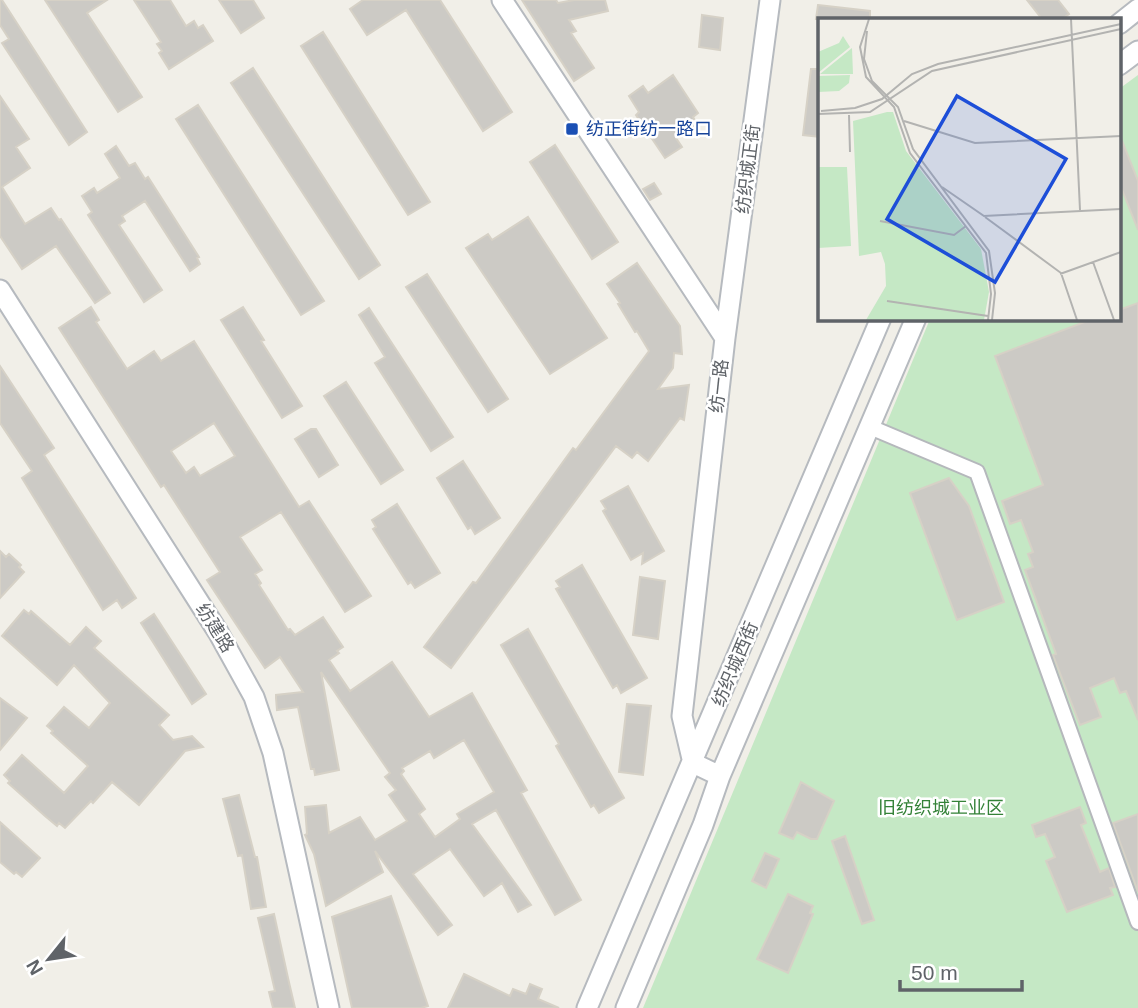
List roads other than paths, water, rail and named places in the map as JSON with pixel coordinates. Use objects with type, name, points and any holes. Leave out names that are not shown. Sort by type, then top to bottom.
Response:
[{"type":"street","name":"纺一路","points":[[502,0],[725,338],[682,716],[693,763]]},
{"type":"street","name":"纺织城正街","points":[[725,338],[770,0]]},
{"type":"street","points":[[1120,23],[1138,9]]},
{"type":"street","points":[[1120,64],[1138,51]]},
{"type":"street","name":"纺建路","points":[[0,290],[218,632],[254,697],[273,753],[330,1008]]},
{"type":"street","name":"纺织城西街","points":[[587,1008],[880,320]]},
{"type":"street","name":"纺织城西街","points":[[626,1008],[703,825],[720,776],[915,320]]},
{"type":"street","points":[[870,427],[977,472],[1138,922]]},
{"type":"street","points":[[693,763],[720,776]]},
{"type":"place","name":"纺正街纺一路口","points":[[572,129]]},
{"type":"park label","name":"旧纺织城工业区","points":[[941,808]]}]
